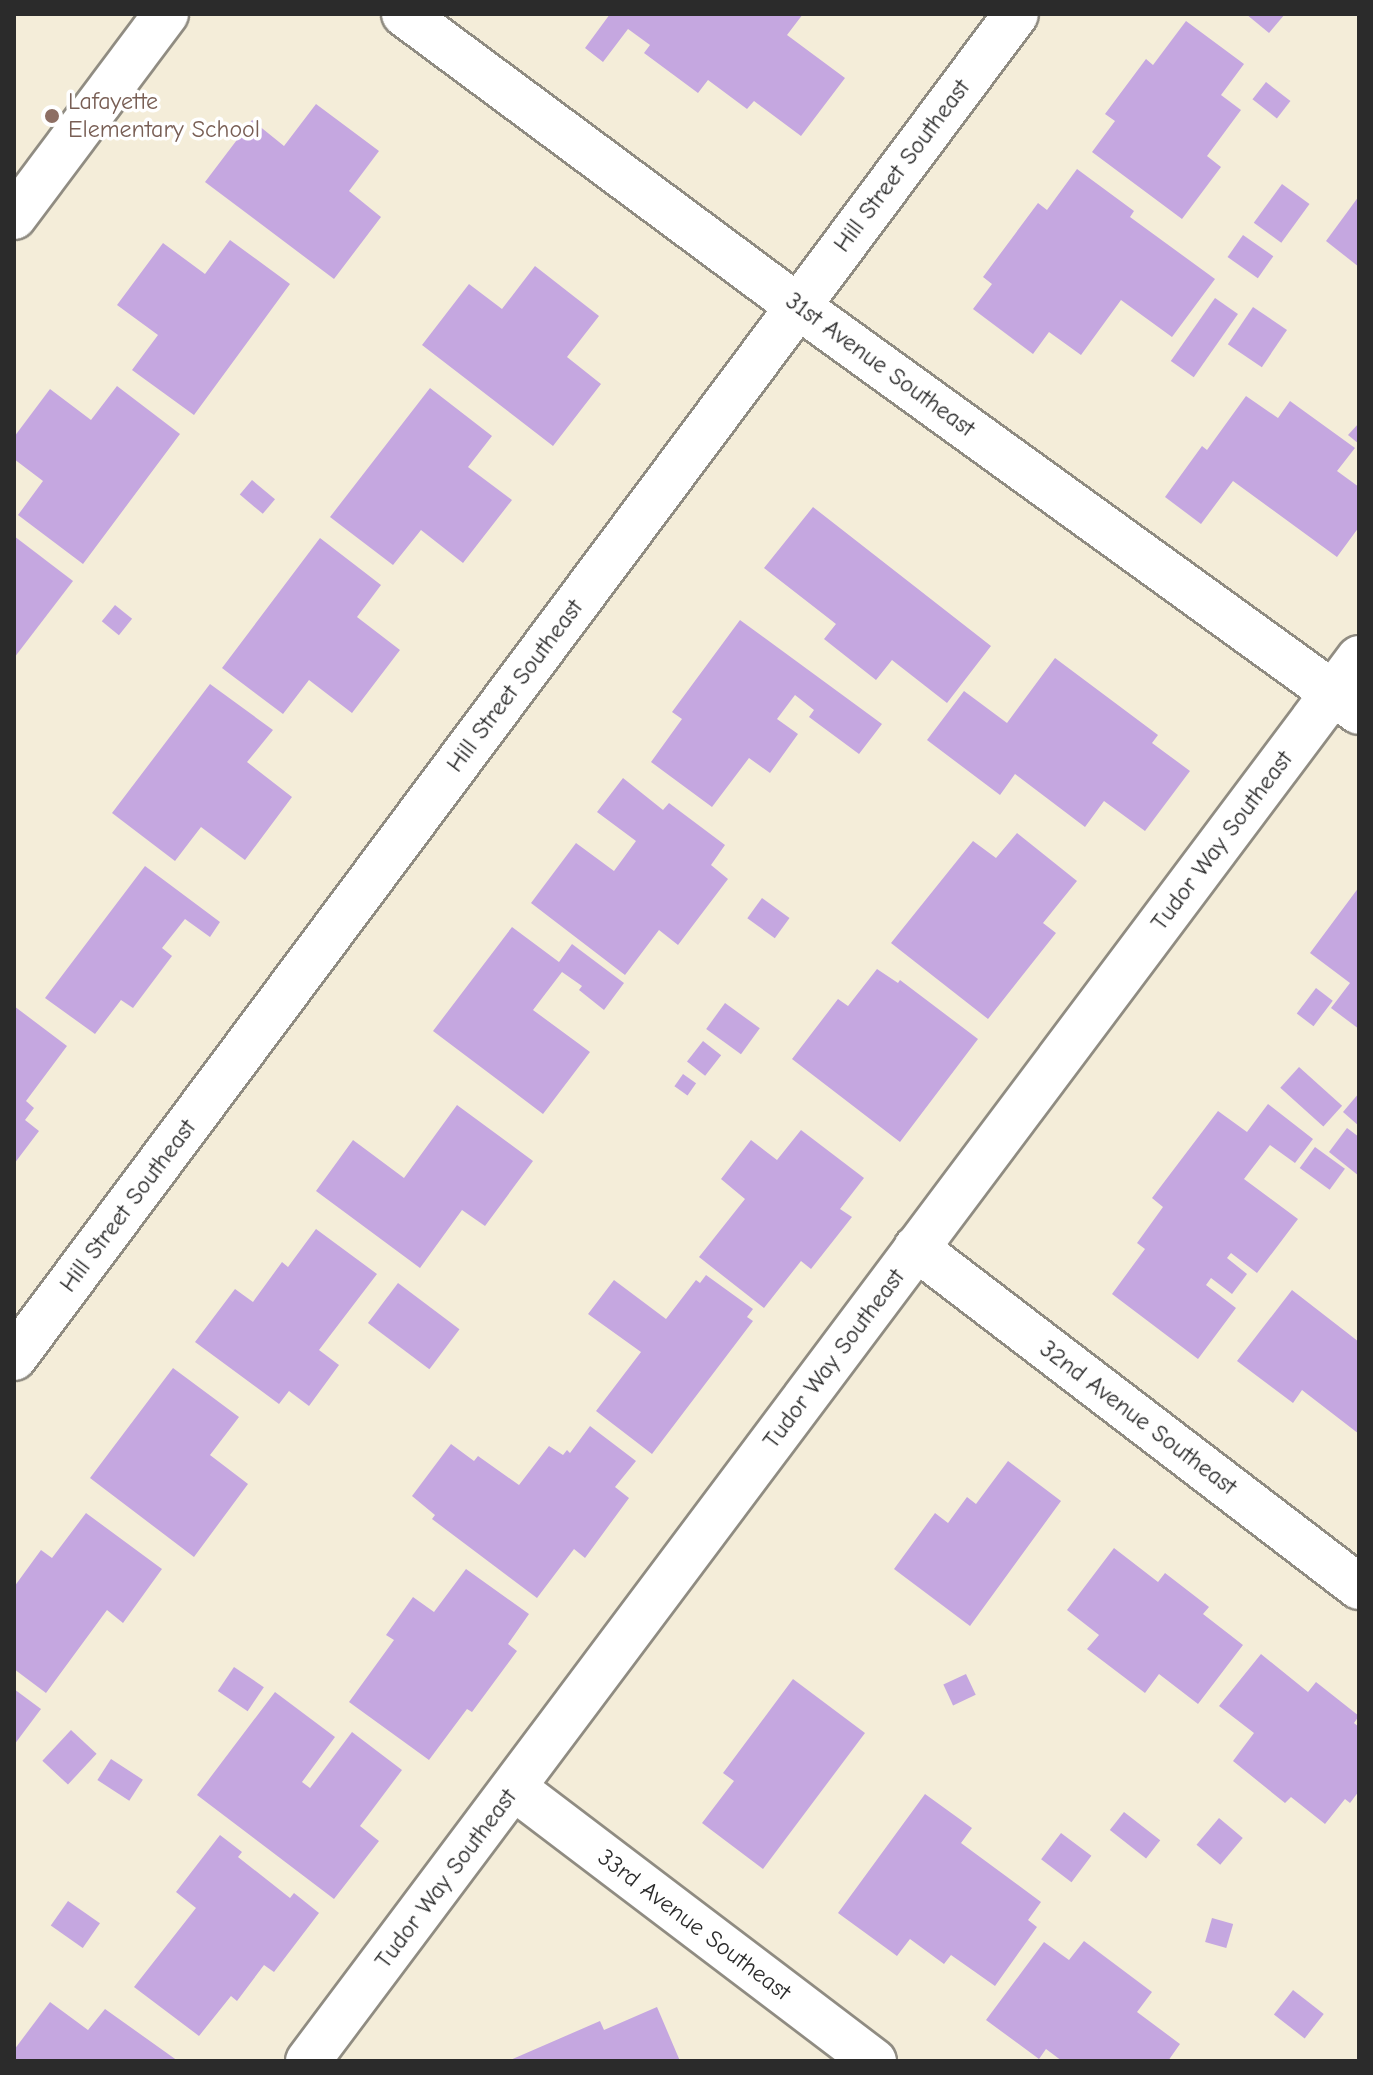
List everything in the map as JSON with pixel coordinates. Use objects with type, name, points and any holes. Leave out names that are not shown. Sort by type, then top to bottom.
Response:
[{"type":"street","points":[[14,217],[166,14]]},
{"type":"street","name":"31st Avenue Southeast","points":[[404,14],[799,307],[1351,687]]},
{"type":"street","name":"Hill Street Southeast","points":[[14,1358],[1016,14]]},
{"type":"street","name":"Tudor Way Southeast","points":[[308,2061],[916,1248],[1351,687]]},
{"type":"street","name":"32nd Avenue Southeast","points":[[916,1248],[1359,1587]]},
{"type":"street","name":"33rd Avenue Southeast","points":[[514,1788],[874,2061]]},
{"type":"building","points":[[610,14],[803,14],[787,35],[845,78],[801,136],[754,101],[747,109],[708,80],[698,93],[644,53],[650,45],[628,29],[603,62],[585,48]]},
{"type":"building","points":[[1246,14],[1285,14],[1269,33]]},
{"type":"building","points":[[1186,21],[1244,64],[1221,95],[1241,110],[1207,156],[1221,167],[1182,219],[1092,152],[1115,121],[1105,114],[1146,59],[1153,65]]},
{"type":"building","points":[[1266,82],[1290,101],[1277,118],[1252,99]]},
{"type":"building","points":[[316,104],[379,151],[349,191],[381,217],[334,279],[205,182],[252,120],[284,146]]},
{"type":"building","points":[[1077,169],[1134,211],[1130,217],[1215,279],[1172,337],[1121,300],[1081,355],[1049,332],[1033,354],[973,309],[992,284],[983,277],[1038,203],[1047,210]]},
{"type":"building","points":[[1282,184],[1310,204],[1281,243],[1254,223]]},
{"type":"building","points":[[1359,196],[1359,267],[1326,241]]},
{"type":"building","points":[[1243,235],[1273,256],[1258,278],[1228,257]]},
{"type":"building","points":[[230,240],[290,284],[194,415],[132,370],[158,335],[117,305],[163,243],[205,274]]},
{"type":"building","points":[[535,266],[599,316],[567,357],[601,384],[553,446],[422,345],[469,284],[502,309]]},
{"type":"building","points":[[1215,298],[1238,314],[1194,377],[1171,361]]},
{"type":"building","points":[[1253,307],[1287,330],[1262,367],[1228,344]]},
{"type":"building","points":[[117,386],[180,434],[83,564],[18,515],[43,481],[14,459],[14,437],[50,389],[91,420]]},
{"type":"building","points":[[430,388],[492,436],[468,467],[512,500],[463,563],[421,530],[393,565],[330,517]]},
{"type":"building","points":[[1246,396],[1278,418],[1290,401],[1355,448],[1337,471],[1359,487],[1359,527],[1337,557],[1233,481],[1201,524],[1165,497],[1202,446],[1207,450]]},
{"type":"building","points":[[1359,423],[1359,444],[1348,435]]},
{"type":"building","points":[[252,480],[275,499],[263,514],[240,495]]},
{"type":"building","points":[[813,507],[991,646],[947,703],[892,660],[876,680],[824,639],[836,624],[764,568]]},
{"type":"building","points":[[14,536],[73,581],[14,658]]},
{"type":"building","points":[[320,538],[381,585],[357,617],[400,650],[352,713],[309,680],[283,714],[222,668]]},
{"type":"building","points":[[115,605],[132,619],[119,635],[102,621]]},
{"type":"building","points":[[740,620],[882,724],[859,754],[809,717],[814,710],[795,695],[777,719],[798,734],[770,773],[749,758],[712,807],[651,762],[682,719],[672,712]]},
{"type":"building","points":[[1055,658],[1158,735],[1152,743],[1190,771],[1145,831],[1104,801],[1085,827],[1015,774],[1000,795],[927,740],[964,691],[1007,723]]},
{"type":"building","points":[[210,684],[273,730],[247,762],[292,797],[245,860],[201,827],[175,861],[112,813]]},
{"type":"building","points":[[623,778],[663,810],[669,803],[725,845],[711,865],[728,879],[678,945],[659,930],[625,975],[531,903],[576,843],[614,871],[636,841],[597,812]]},
{"type":"building","points":[[1017,833],[1077,881],[1043,923],[1056,933],[988,1019],[891,943],[973,841],[996,858]]},
{"type":"building","points":[[145,866],[220,922],[210,937],[185,919],[162,948],[172,956],[133,1008],[121,1000],[95,1034],[45,998]]},
{"type":"building","points":[[1359,887],[1359,1029],[1331,1008],[1350,983],[1310,953]]},
{"type":"building","points":[[762,898],[790,918],[775,938],[747,918]]},
{"type":"building","points":[[512,927],[559,962],[572,944],[624,983],[604,1010],[579,990],[582,986],[562,972],[533,1010],[590,1052],[543,1114],[433,1031]]},
{"type":"building","points":[[877,969],[898,983],[900,980],[978,1039],[900,1142],[792,1059],[838,999],[848,1006]]},
{"type":"building","points":[[1316,988],[1333,1001],[1314,1026],[1297,1014]]},
{"type":"building","points":[[725,1003],[760,1028],[741,1054],[706,1029]]},
{"type":"building","points":[[14,1006],[67,1046],[26,1101],[34,1108],[25,1120],[39,1131],[14,1164]]},
{"type":"building","points":[[703,1041],[721,1055],[705,1076],[687,1061]]},
{"type":"building","points":[[1299,1067],[1342,1106],[1323,1127],[1280,1088]]},
{"type":"building","points":[[683,1074],[696,1083],[688,1095],[674,1086]]},
{"type":"building","points":[[1359,1093],[1359,1126],[1343,1112]]},
{"type":"building","points":[[1268,1104],[1313,1139],[1295,1163],[1270,1145],[1244,1179],[1298,1219],[1257,1273],[1231,1253],[1227,1258],[1247,1274],[1232,1294],[1211,1278],[1206,1285],[1236,1308],[1198,1359],[1112,1294],[1145,1249],[1137,1243],[1163,1207],[1152,1198],[1218,1111],[1247,1132]]},
{"type":"building","points":[[457,1105],[533,1161],[485,1226],[462,1210],[420,1268],[316,1191],[353,1140],[404,1178]]},
{"type":"building","points":[[1347,1128],[1359,1137],[1359,1176],[1329,1152]]},
{"type":"building","points":[[801,1130],[864,1178],[840,1209],[852,1217],[811,1269],[801,1261],[764,1308],[699,1257],[745,1199],[721,1179],[751,1140],[777,1160]]},
{"type":"building","points":[[1315,1147],[1345,1169],[1330,1190],[1300,1168]]},
{"type":"building","points":[[316,1229],[377,1274],[319,1350],[339,1365],[309,1406],[289,1391],[279,1404],[195,1342],[235,1289],[253,1302],[282,1262],[288,1267]]},
{"type":"building","points":[[706,1275],[753,1309],[747,1317],[753,1321],[652,1454],[596,1411],[641,1352],[588,1314],[614,1280],[666,1319],[696,1280],[700,1283]]},
{"type":"building","points":[[398,1283],[459,1329],[429,1369],[368,1323]]},
{"type":"building","points":[[1292,1290],[1359,1342],[1359,1434],[1302,1390],[1293,1403],[1237,1361]]},
{"type":"building","points":[[173,1368],[239,1417],[210,1455],[248,1484],[194,1557],[90,1478]]},
{"type":"building","points":[[590,1426],[636,1461],[615,1487],[629,1498],[585,1558],[574,1549],[537,1598],[432,1519],[435,1515],[412,1496],[451,1444],[474,1461],[478,1456],[519,1485],[549,1446],[563,1455],[567,1450],[570,1453]]},
{"type":"building","points":[[1008,1461],[1061,1501],[970,1626],[894,1569],[935,1513],[948,1523],[967,1497],[976,1504]]},
{"type":"building","points":[[86,1513],[162,1569],[123,1623],[107,1610],[46,1693],[14,1669],[14,1587],[41,1550],[52,1558]]},
{"type":"building","points":[[1114,1548],[1158,1582],[1165,1573],[1209,1607],[1203,1614],[1243,1645],[1198,1704],[1159,1674],[1145,1693],[1087,1649],[1099,1635],[1067,1610]]},
{"type":"building","points":[[466,1569],[529,1614],[508,1644],[517,1651],[472,1712],[467,1709],[429,1760],[349,1702],[394,1640],[386,1635],[413,1597],[434,1612]]},
{"type":"building","points":[[1261,1654],[1308,1692],[1316,1682],[1359,1716],[1354,1723],[1359,1727],[1359,1791],[1350,1803],[1345,1799],[1325,1824],[1291,1797],[1285,1803],[1233,1761],[1254,1733],[1219,1706]]},
{"type":"building","points":[[234,1667],[264,1687],[248,1711],[218,1691]]},
{"type":"building","points":[[966,1674],[976,1695],[953,1705],[943,1685]]},
{"type":"building","points":[[793,1679],[865,1733],[763,1869],[702,1823],[734,1781],[723,1773]]},
{"type":"building","points":[[14,1689],[41,1709],[14,1745]]},
{"type":"building","points":[[275,1692],[335,1737],[302,1782],[310,1788],[352,1732],[402,1770],[360,1826],[379,1841],[334,1899],[197,1795]]},
{"type":"building","points":[[71,1730],[97,1754],[68,1785],[42,1761]]},
{"type":"building","points":[[111,1759],[143,1780],[129,1801],[97,1780]]},
{"type":"building","points":[[925,1794],[972,1828],[961,1843],[1041,1902],[1028,1920],[1037,1927],[995,1986],[951,1955],[944,1964],[910,1939],[897,1956],[838,1913]]},
{"type":"building","points":[[1124,1812],[1160,1840],[1146,1858],[1110,1830]]},
{"type":"building","points":[[1219,1818],[1243,1838],[1220,1865],[1197,1845]]},
{"type":"building","points":[[1061,1833],[1091,1856],[1071,1882],[1041,1859]]},
{"type":"building","points":[[220,1835],[242,1852],[238,1857],[290,1898],[294,1893],[319,1913],[274,1972],[264,1965],[237,2001],[231,1996],[199,2036],[134,1987],[196,1908],[176,1892]]},
{"type":"building","points":[[68,1901],[100,1923],[83,1948],[51,1926]]},
{"type":"building","points":[[1212,1918],[1233,1924],[1226,1948],[1205,1942]]},
{"type":"building","points":[[1084,1941],[1152,1992],[1137,2012],[1180,2044],[1168,2061],[1062,2061],[1046,2049],[1039,2059],[986,2020],[1044,1942],[1069,1960]]},
{"type":"building","points":[[1293,1990],[1324,2014],[1305,2038],[1274,2014]]},
{"type":"building","points":[[50,2002],[88,2030],[105,2009],[178,2061],[14,2061],[14,2050]]},
{"type":"building","points":[[657,2007],[680,2061],[508,2061],[600,2021],[604,2030]]},
{"type":"place","name":"Lafayette Elementary School","points":[[52,116]]}]
